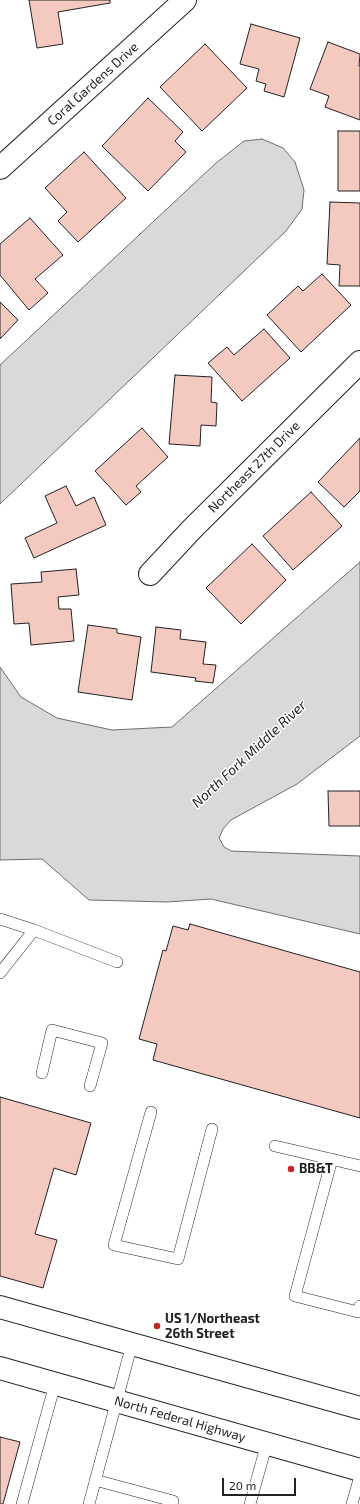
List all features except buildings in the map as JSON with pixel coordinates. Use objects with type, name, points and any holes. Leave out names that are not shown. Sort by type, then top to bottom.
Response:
[{"type":"main road","name":"Coral Gardens Drive","points":[[0,168],[185,0]]},
{"type":"main road","name":"Northeast 27th Drive","points":[[150,574],[192,529],[360,362]]},
{"type":"main road","points":[[0,1307],[360,1408]]},
{"type":"main road","name":"North Federal Highway","points":[[0,1368],[360,1470]]},
{"type":"lane","points":[[0,918],[117,962]]},
{"type":"lane","points":[[0,973],[34,930]]},
{"type":"lane","points":[[42,1072],[52,1030],[102,1043],[90,1086]]},
{"type":"lane","points":[[151,1112],[114,1245],[178,1260],[212,1129]]},
{"type":"lane","points":[[275,1146],[360,1166]]},
{"type":"lane","points":[[332,1159],[295,1296],[358,1312],[360,1306]]},
{"type":"lane","points":[[89,1504],[132,1344]]},
{"type":"lane","points":[[22,1504],[55,1384]]},
{"type":"lane","points":[[250,1504],[266,1443]]},
{"type":"lane","points":[[352,1504],[360,1476]]},
{"type":"lane","points":[[95,1480],[173,1501],[172,1504]]},
{"type":"water","points":[[262,139],[283,148],[295,162],[304,190],[302,209],[286,231],[0,504],[0,365],[216,163],[244,141]]},
{"type":"water","name":"North Fork Middle River","points":[[360,562],[360,736],[297,784],[231,820],[223,829],[219,838],[224,847],[231,851],[360,856],[360,934],[211,899],[167,902],[89,900],[42,859],[0,860],[0,667],[21,697],[57,718],[112,730],[172,727]]},
{"type":"place","name":"BB&T","points":[[291,1169]]},
{"type":"place","name":"US 1/Northeast 26th Street","points":[[157,1326]]}]
